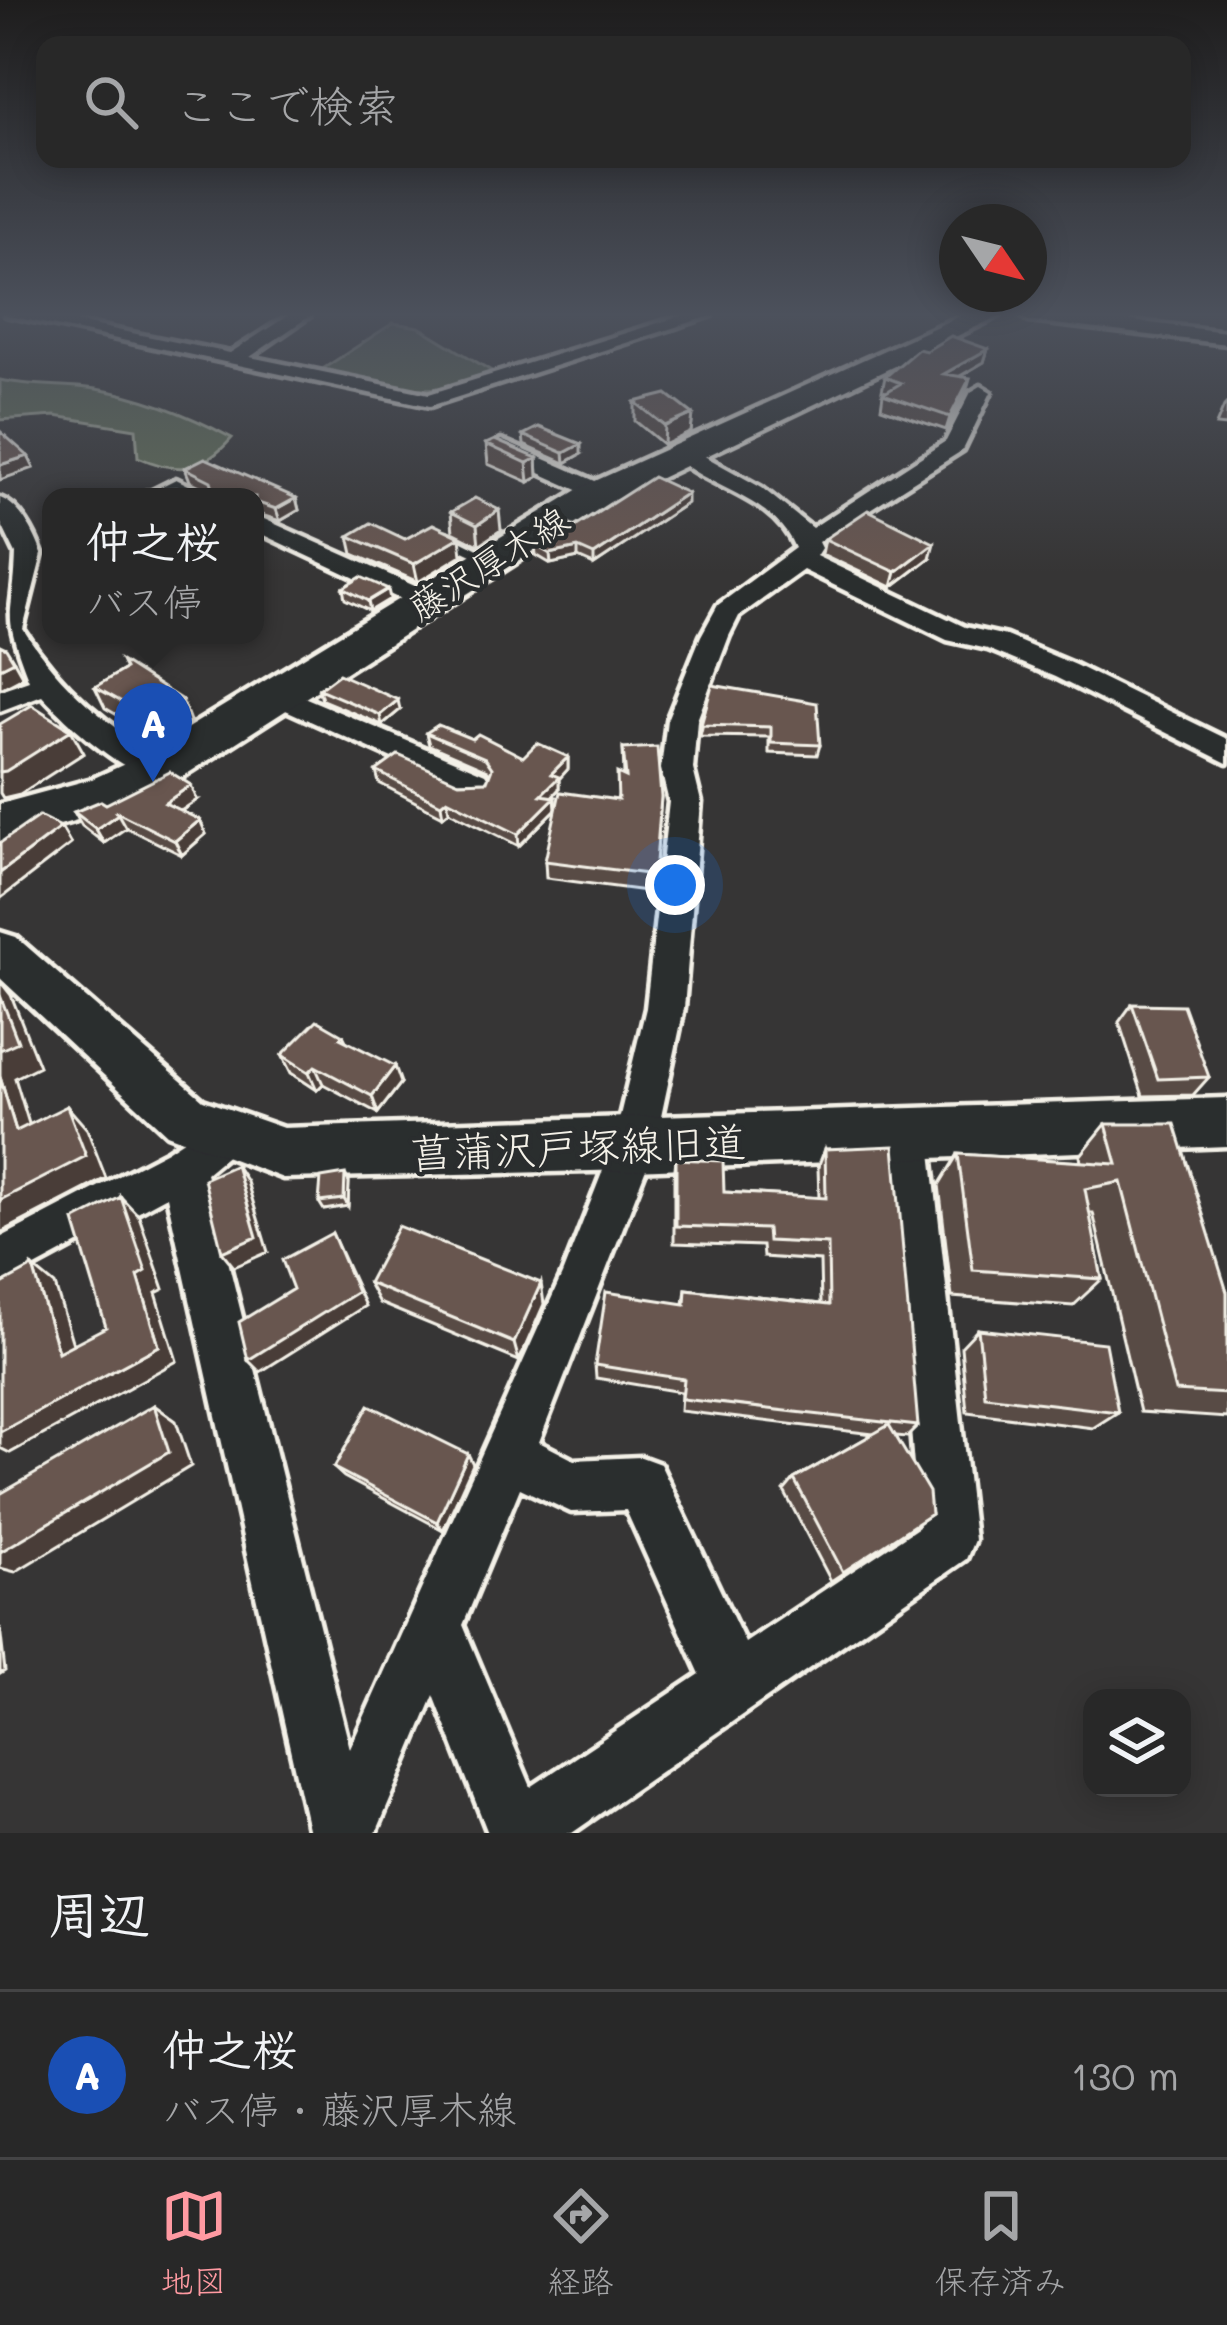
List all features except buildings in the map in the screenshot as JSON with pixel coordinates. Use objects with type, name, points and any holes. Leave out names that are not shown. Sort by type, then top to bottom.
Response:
[{"type":"main road","name":"藤沢厚木線","points":[[0,823],[108,793],[158,769],[601,492],[795,401]]},
{"type":"street","points":[[342,1833],[508,1454],[634,1145],[668,984],[685,802],[677,770],[682,720],[728,611],[819,534],[955,445],[977,401]]},
{"type":"street","points":[[501,447],[601,492]]},
{"type":"street","points":[[680,452],[778,510],[803,547],[957,634],[996,642],[1065,671],[1227,752]]},
{"type":"street","points":[[0,505],[30,546],[32,558],[9,629],[81,720],[114,746],[158,769]]},
{"type":"street","points":[[264,526],[426,601]]},
{"type":"street","points":[[0,557],[30,546]]},
{"type":"street","points":[[0,701],[50,682]]},
{"type":"street","points":[[278,695],[474,782]]},
{"type":"street","name":"菖蒲沢戸塚線旧道","points":[[0,950],[184,1117],[202,1150],[283,1153],[634,1145],[1227,1122]]},
{"type":"street","points":[[434,1623],[519,1832],[947,1540],[908,1134]]},
{"type":"street","points":[[0,1263],[202,1150],[342,1833]]},
{"type":"street","points":[[508,1454],[571,1486],[641,1483],[735,1685]]},
{"type":"lane","points":[[442,536],[492,559]]},
{"type":"green space","points":[[0,401],[143,401],[232,438],[200,464],[178,468],[138,457],[136,429],[55,416],[0,420]]},
{"type":"place","name":"仲之桜","points":[[153,782]]}]
